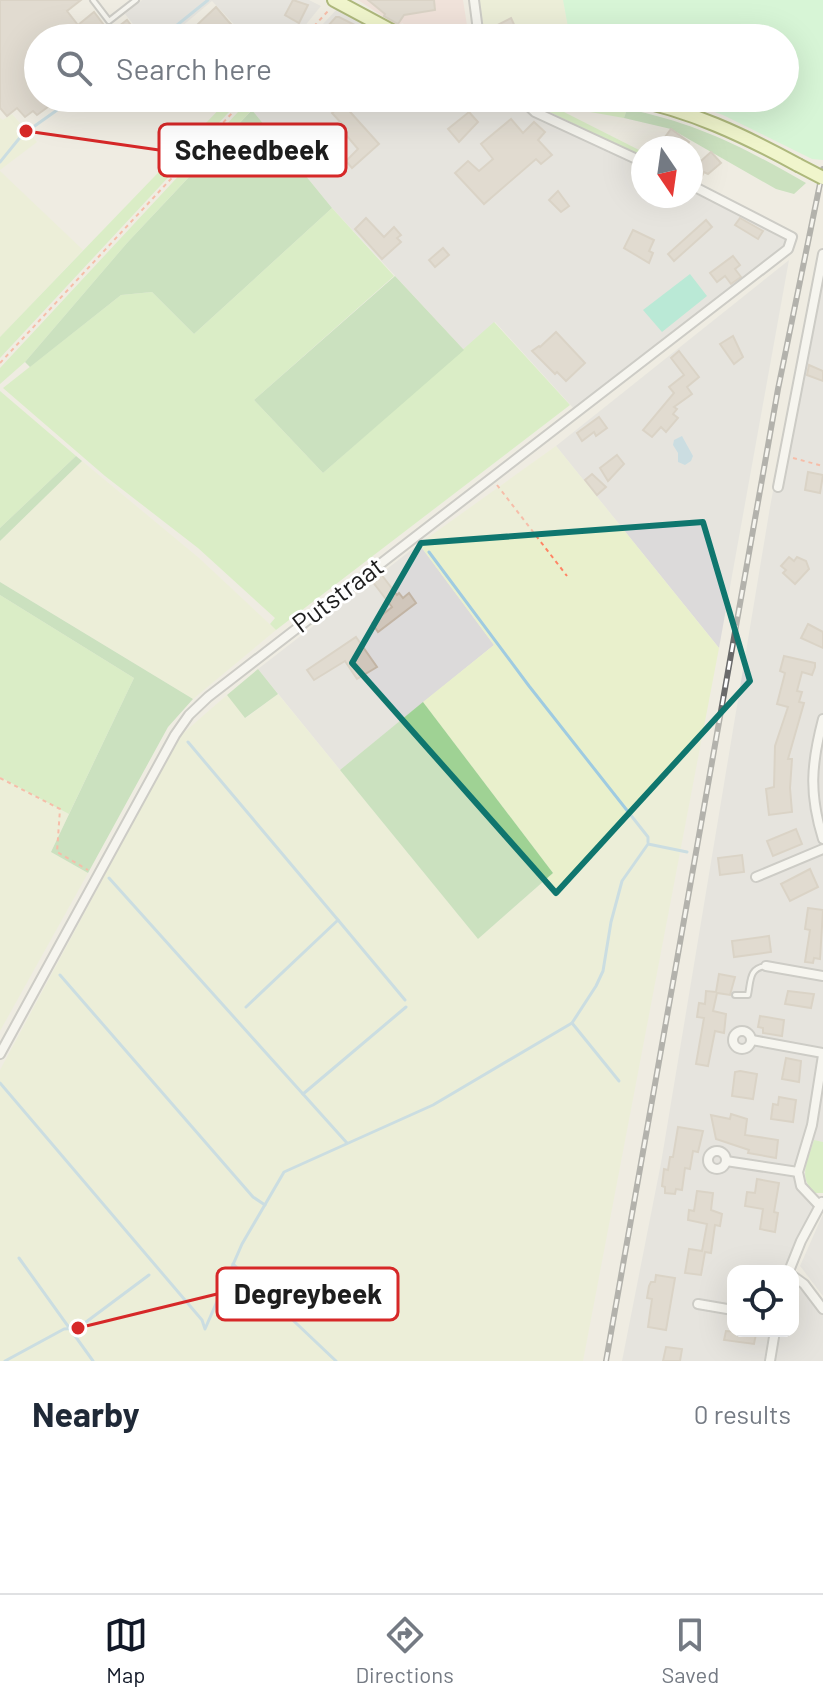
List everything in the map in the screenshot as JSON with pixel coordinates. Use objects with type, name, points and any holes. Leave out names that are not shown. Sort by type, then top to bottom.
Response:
[{"type":"street","points":[[337,0],[380,24]]},
{"type":"street","points":[[474,0],[477,24]]},
{"type":"street","points":[[535,112],[631,156]]},
{"type":"street","points":[[684,112],[719,124],[823,178]]},
{"type":"street","name":"Putstraat","points":[[0,1054],[96,875],[189,715],[301,623],[788,249],[792,237],[703,191]]},
{"type":"street","points":[[778,487],[822,254]]},
{"type":"street","points":[[823,719],[811,784],[823,839]]},
{"type":"street","points":[[756,877],[823,849]]},
{"type":"street","points":[[766,966],[823,976]]},
{"type":"street","points":[[752,1040],[823,1054],[812,1125],[798,1172],[801,1186],[821,1203],[792,1265]]},
{"type":"street","points":[[726,1161],[798,1172]]},
{"type":"street","points":[[799,1280],[823,1309]]},
{"type":"street","points":[[698,1304],[727,1309]]},
{"type":"street","points":[[770,1361],[774,1337]]},
{"type":"lane","points":[[93,0],[109,21],[136,0]]},
{"type":"lane","points":[[735,995],[748,995],[752,971],[756,967],[766,966]]},
{"type":"path","points":[[316,24],[337,0]]},
{"type":"path","points":[[0,363],[233,112]]},
{"type":"path","points":[[784,456],[823,466]]},
{"type":"path","points":[[492,478],[567,576]]},
{"type":"path","points":[[0,778],[60,809],[57,852],[96,875]]},
{"type":"highlighted area","points":[[703,522],[750,681],[556,893],[352,663],[421,543]]},
{"type":"shaded area","points":[[142,0],[309,0],[321,6],[306,24],[234,24],[212,1],[185,24],[133,24],[125,14]]},
{"type":"shaded area","points":[[358,0],[463,0],[467,24],[394,24]]},
{"type":"shaded area","points":[[337,9],[366,24],[323,24]]},
{"type":"shaded area","points":[[254,112],[531,112],[631,161],[631,208],[703,208],[703,196],[785,238],[785,246],[575,410],[495,322],[464,350],[332,208]]},
{"type":"shaded area","points":[[789,260],[719,648],[556,446]]},
{"type":"shaded area","points":[[816,261],[823,264],[823,1142],[804,1139],[793,1176],[814,1207],[786,1265],[727,1265],[727,1337],[799,1337],[799,1286],[823,1315],[823,1361],[622,1361],[661,1163],[770,507]]},
{"type":"shaded area","points":[[419,544],[494,645],[340,770],[258,669]]},
{"type":"shaded area","points":[[823,1214],[823,1296],[800,1266]]},
{"type":"green space","points":[[478,0],[563,0],[567,24],[483,24]]},
{"type":"green space","points":[[563,0],[823,0],[823,160],[812,159],[715,112],[799,112],[799,24],[567,24]]},
{"type":"green space","points":[[217,112],[229,112],[0,358],[0,337]]},
{"type":"green space","points":[[238,112],[250,112],[127,243],[25,362],[0,384],[0,368]]},
{"type":"green space","points":[[250,112],[254,112],[332,208],[194,334],[152,292],[121,295],[30,367],[25,362],[127,243]]},
{"type":"green space","points":[[549,112],[564,112],[631,146],[631,151]]},
{"type":"green space","points":[[590,112],[626,112],[624,118]]},
{"type":"green space","points":[[626,112],[640,112],[698,129],[806,183],[794,194],[776,189],[703,147],[703,136],[683,136],[671,129],[624,118]]},
{"type":"green space","points":[[12,114],[37,142],[0,170],[0,118],[3,120]]},
{"type":"green space","points":[[0,171],[83,250],[0,337]]},
{"type":"green space","points":[[332,208],[394,276],[254,400],[323,473],[494,322],[570,405],[276,630],[270,624],[275,618],[198,548],[105,476],[3,388],[121,295],[152,292],[194,334]]},
{"type":"green space","points":[[690,274],[707,296],[662,332],[643,310]]},
{"type":"green space","points":[[395,276],[464,350],[323,473],[254,400]]},
{"type":"green space","points":[[0,391],[76,456],[0,528]]},
{"type":"green space","points":[[556,446],[719,648],[583,1361],[0,1361],[0,1070],[179,737],[205,714],[227,695],[246,718],[278,694],[478,939],[553,873],[423,702],[494,645],[419,544]]},
{"type":"green space","points":[[76,456],[82,461],[0,541],[0,528]]},
{"type":"green space","points":[[82,461],[199,558],[276,630],[193,699],[0,582],[0,541]]},
{"type":"green space","points":[[0,582],[193,699],[168,727],[88,873],[51,852],[134,678],[0,595]]},
{"type":"green space","points":[[0,595],[134,678],[69,814],[0,777]]},
{"type":"green space","points":[[258,669],[278,694],[245,718],[227,695]]},
{"type":"green space","points":[[423,702],[553,873],[478,939],[340,770]]},
{"type":"green space","points":[[0,777],[69,814],[51,852],[88,873],[0,1031]]},
{"type":"green space","points":[[814,1140],[823,1142],[823,1193],[815,1193],[806,1181],[807,1161]]},
{"type":"water","points":[[682,436],[693,456],[685,465],[678,462],[678,453],[673,445],[674,440]]},
{"type":"building","points":[[0,0],[81,0],[67,11],[77,24],[24,24],[24,112],[32,112],[25,117],[17,108],[7,116],[0,108]]},
{"type":"building","points":[[293,0],[308,5],[299,23],[285,15]]},
{"type":"building","points":[[368,0],[434,0],[435,10],[404,15],[398,24],[384,16]]},
{"type":"building","points":[[216,7],[231,24],[198,24]]},
{"type":"building","points":[[94,12],[103,24],[79,24]]},
{"type":"building","points":[[339,17],[353,24],[330,24]]},
{"type":"building","points":[[511,18],[514,24],[499,24]]},
{"type":"building","points":[[350,112],[379,144],[352,168],[346,161],[358,149],[332,113]]},
{"type":"building","points":[[469,112],[478,122],[459,142],[448,129]]},
{"type":"building","points":[[511,119],[523,133],[534,122],[545,132],[538,140],[552,155],[541,164],[536,159],[484,204],[455,173],[468,161],[479,171],[493,159],[481,144]]},
{"type":"building","points":[[671,129],[681,136],[666,136]]},
{"type":"building","points":[[711,152],[721,163],[708,174],[704,172],[703,159]]},
{"type":"building","points":[[558,191],[569,206],[561,212],[549,200]]},
{"type":"building","points":[[366,218],[384,237],[394,227],[401,235],[397,238],[401,242],[382,259],[355,229]]},
{"type":"building","points":[[740,218],[763,231],[758,239],[735,225]]},
{"type":"building","points":[[706,220],[712,227],[674,261],[668,254]]},
{"type":"building","points":[[633,230],[654,240],[649,251],[653,253],[649,263],[624,248]]},
{"type":"building","points":[[443,248],[449,255],[435,267],[429,260]]},
{"type":"building","points":[[733,256],[740,265],[735,269],[741,277],[731,284],[725,276],[717,282],[710,273]]},
{"type":"building","points":[[556,332],[585,363],[566,381],[532,351]]},
{"type":"building","points":[[733,336],[743,357],[734,364],[720,344]]},
{"type":"building","points":[[679,351],[699,377],[687,387],[692,394],[674,407],[677,409],[673,414],[678,418],[666,432],[661,427],[652,437],[643,430],[674,393],[669,387],[684,375],[671,358]]},
{"type":"building","points":[[809,365],[823,371],[823,381],[807,375]]},
{"type":"building","points":[[599,417],[607,428],[596,436],[594,432],[582,441],[577,433]]},
{"type":"building","points":[[617,455],[624,464],[608,481],[600,468]]},
{"type":"building","points":[[808,472],[823,475],[820,493],[805,490]]},
{"type":"building","points":[[592,474],[606,487],[597,495],[585,480]]},
{"type":"building","points":[[789,557],[794,561],[797,557],[806,561],[809,569],[795,584],[783,573],[786,570],[781,566]]},
{"type":"building","points":[[381,574],[397,595],[399,593],[403,598],[409,593],[416,603],[378,632],[372,623],[392,607],[372,581]]},
{"type":"building","points":[[808,624],[823,632],[823,648],[801,638]]},
{"type":"building","points":[[356,637],[377,667],[357,679],[345,661],[314,680],[307,670]]},
{"type":"building","points":[[784,656],[815,663],[815,667],[812,675],[802,672],[797,691],[802,692],[799,702],[804,703],[788,759],[792,759],[792,812],[769,815],[766,789],[774,787],[775,746],[788,707],[777,704],[785,673],[780,671]]},
{"type":"building","points":[[796,829],[802,844],[773,856],[767,841]]},
{"type":"building","points":[[742,855],[744,872],[720,875],[718,858]]},
{"type":"building","points":[[810,869],[818,887],[790,901],[781,884]]},
{"type":"building","points":[[808,908],[823,910],[820,959],[814,958],[813,963],[805,962],[810,930],[805,929]]},
{"type":"building","points":[[769,936],[771,952],[734,957],[732,941]]},
{"type":"building","points":[[719,974],[735,977],[730,995],[717,993],[713,1011],[726,1014],[724,1033],[715,1031],[708,1066],[696,1064],[704,1018],[697,1017],[699,1003],[705,1004],[706,991],[716,992]]},
{"type":"building","points":[[788,991],[814,994],[811,1008],[785,1004]]},
{"type":"building","points":[[760,1016],[784,1020],[782,1036],[763,1033],[763,1028],[758,1027]]},
{"type":"building","points":[[786,1058],[801,1061],[799,1082],[782,1079]]},
{"type":"building","points":[[735,1072],[757,1074],[753,1099],[732,1096]]},
{"type":"building","points":[[779,1097],[796,1100],[793,1122],[771,1119],[773,1104],[778,1105]]},
{"type":"building","points":[[731,1114],[747,1119],[745,1135],[778,1140],[776,1158],[748,1153],[749,1150],[716,1139],[711,1115],[730,1119]]},
{"type":"building","points":[[678,1127],[703,1131],[698,1152],[693,1151],[690,1169],[685,1168],[682,1190],[676,1189],[675,1194],[665,1193],[662,1186],[664,1169],[668,1170],[670,1157],[673,1157]]},
{"type":"building","points":[[757,1179],[779,1183],[774,1212],[778,1213],[775,1232],[760,1229],[763,1209],[745,1206],[747,1192],[755,1193]]},
{"type":"building","points":[[697,1191],[713,1193],[711,1210],[722,1214],[720,1226],[715,1225],[711,1253],[705,1252],[701,1275],[685,1273],[689,1249],[702,1251],[707,1224],[688,1220],[689,1210],[694,1211]]},
{"type":"building","points":[[656,1275],[675,1278],[666,1330],[648,1327],[652,1299],[647,1298],[649,1286],[655,1282]]},
{"type":"building","points":[[726,1331],[727,1337],[755,1337],[754,1344],[724,1340]]},
{"type":"building","points":[[666,1347],[682,1349],[680,1361],[663,1361]]},
{"type":"waterway","points":[[178,24],[208,0]]},
{"type":"waterway","points":[[0,162],[22,135],[54,112]]},
{"type":"waterway","points":[[429,552],[648,837],[648,842]]},
{"type":"waterway","points":[[188,742],[338,920]]},
{"type":"waterway","points":[[0,1083],[202,1320],[205,1329],[242,1244],[284,1172],[433,1105],[572,1023],[603,971],[622,881],[648,844],[687,852]]},
{"type":"waterway","points":[[109,878],[347,1143]]},
{"type":"waterway","points":[[246,1007],[338,920],[405,1000]]},
{"type":"waterway","points":[[60,975],[253,1197],[265,1205]]},
{"type":"waterway","points":[[303,1094],[406,1007]]},
{"type":"waterway","points":[[572,1023],[619,1081]]},
{"type":"waterway","points":[[19,1258],[93,1361]]},
{"type":"waterway","points":[[233,1264],[253,1282]]},
{"type":"waterway","points":[[5,1361],[64,1329],[78,1328],[149,1275]]},
{"type":"waterway","points":[[258,1287],[336,1361]]},
{"type":"railway","points":[[606,1361],[778,389],[823,169]]},
{"type":"place","name":"Scheedbeek","points":[[26,131]]},
{"type":"place","name":"Degreybeek","points":[[78,1328]]}]
